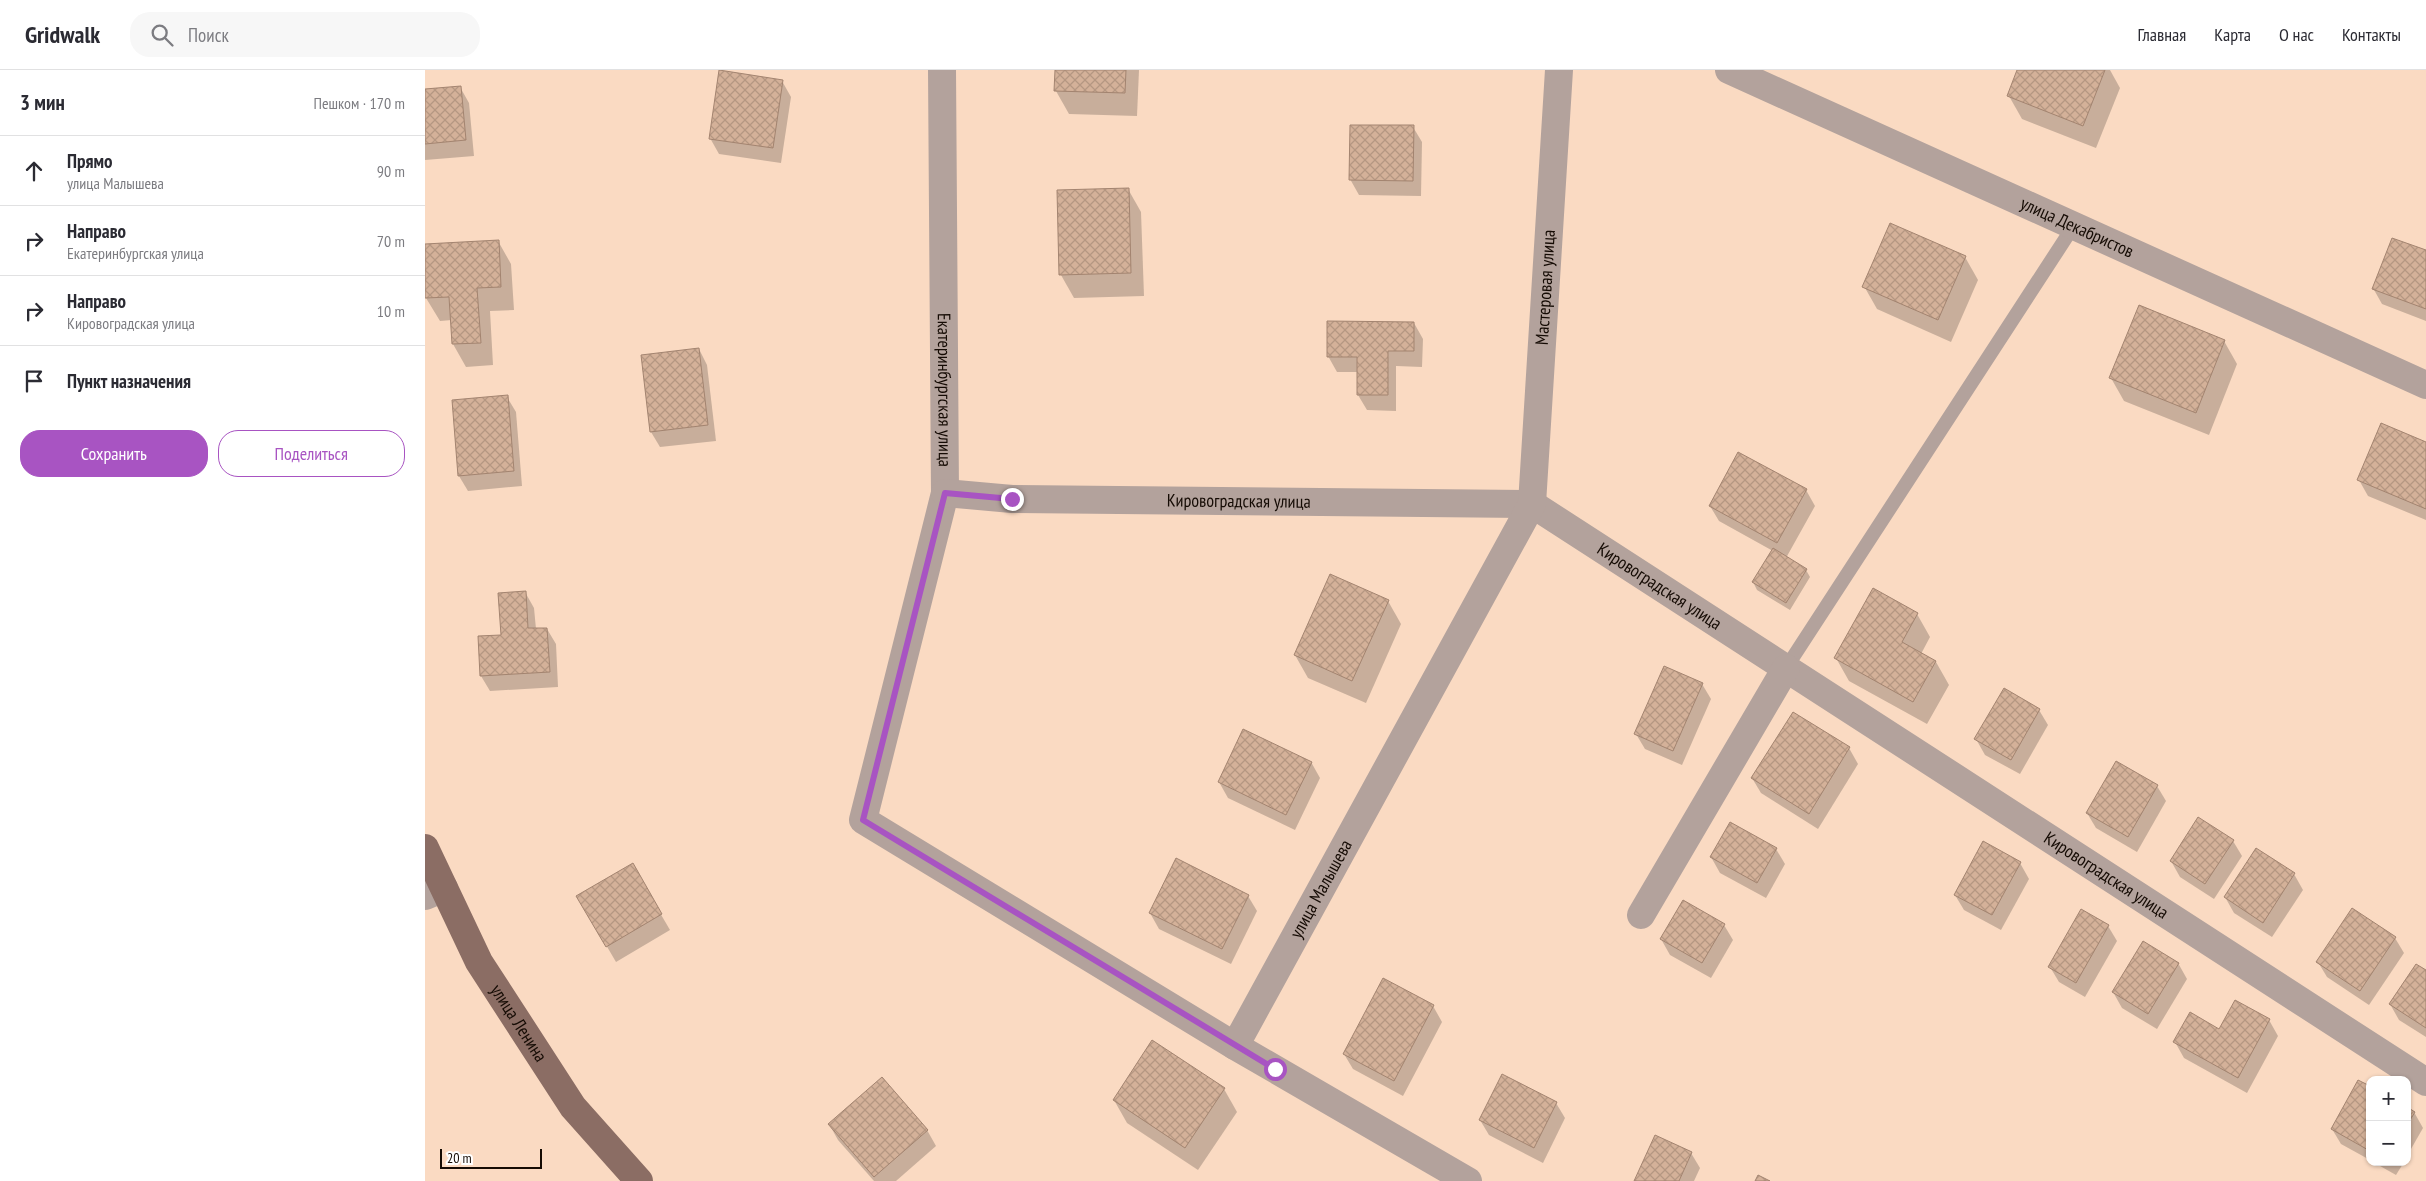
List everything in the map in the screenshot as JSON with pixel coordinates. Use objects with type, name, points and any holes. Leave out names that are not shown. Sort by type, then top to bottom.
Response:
[{"type":"main road","name":"улица Ленина","points":[[425,848],[434,892],[573,1107],[639,1181]]},
{"type":"street","name":"Екатеринбургская улица","points":[[942,70],[945,493],[863,820],[1235,1046]]},
{"type":"street","name":"Мастеровая улица","points":[[1532,504],[1559,70]]},
{"type":"street","name":"улица Декабристов","points":[[1729,70],[2426,385]]},
{"type":"street","name":"Кировоградская улица","points":[[945,493],[1012,499],[1532,504],[2426,1082]]},
{"type":"street","name":"улица Малышева","points":[[1235,1046],[1532,504]]},
{"type":"street","points":[[1641,915],[1786,668]]},
{"type":"street","points":[[1235,1046],[1468,1181]]},
{"type":"lane","points":[[1786,668],[2073,227]]},
{"type":"building","points":[[719,70],[783,80],[773,148],[709,139]]},
{"type":"building","points":[[1055,70],[1126,70],[1125,93],[1054,91]]},
{"type":"building","points":[[2017,70],[2105,70],[2083,126],[2007,96]]},
{"type":"building","points":[[461,86],[466,140],[425,144],[425,89]]},
{"type":"building","points":[[1350,125],[1414,125],[1413,181],[1349,180]]},
{"type":"building","points":[[1129,188],[1131,273],[1059,275],[1057,190]]},
{"type":"building","points":[[1890,223],[1966,256],[1938,320],[1862,287]]},
{"type":"building","points":[[2392,238],[2426,250],[2426,309],[2372,289]]},
{"type":"building","points":[[499,240],[501,287],[477,288],[481,343],[452,344],[449,297],[425,298],[425,244]]},
{"type":"building","points":[[2139,305],[2225,340],[2196,413],[2109,378]]},
{"type":"building","points":[[1327,321],[1414,322],[1414,351],[1388,351],[1388,395],[1357,395],[1357,357],[1327,357]]},
{"type":"building","points":[[699,348],[708,425],[650,432],[641,355]]},
{"type":"building","points":[[508,395],[514,471],[458,476],[452,400]]},
{"type":"building","points":[[2381,423],[2426,442],[2426,509],[2357,480]]},
{"type":"building","points":[[1738,452],[1807,489],[1777,543],[1709,506]]},
{"type":"building","points":[[1773,548],[1807,569],[1786,603],[1752,582]]},
{"type":"building","points":[[1330,574],[1389,600],[1352,681],[1294,655]]},
{"type":"building","points":[[1873,588],[1918,613],[1902,642],[1936,661],[1913,702],[1834,658]]},
{"type":"building","points":[[526,591],[528,628],[547,628],[550,672],[480,676],[478,636],[501,635],[498,593]]},
{"type":"building","points":[[1664,666],[1703,683],[1673,751],[1634,734]]},
{"type":"building","points":[[2004,688],[2040,709],[2011,760],[1974,739]]},
{"type":"building","points":[[1793,712],[1850,747],[1809,814],[1751,778]]},
{"type":"building","points":[[1243,729],[1312,762],[1286,815],[1218,782]]},
{"type":"building","points":[[2116,761],[2158,785],[2128,837],[2086,813]]},
{"type":"building","points":[[2198,817],[2234,840],[2205,884],[2170,861]]},
{"type":"building","points":[[1730,822],[1777,848],[1757,883],[1710,857]]},
{"type":"building","points":[[1983,841],[2021,862],[1992,915],[1954,895]]},
{"type":"building","points":[[2256,848],[2295,873],[2263,923],[2224,897]]},
{"type":"building","points":[[1176,858],[1249,895],[1222,949],[1149,913]]},
{"type":"building","points":[[633,863],[662,914],[606,947],[576,896]]},
{"type":"building","points":[[1683,900],[1725,924],[1702,963],[1660,939]]},
{"type":"building","points":[[2352,908],[2396,937],[2360,991],[2316,962]]},
{"type":"building","points":[[2081,909],[2109,925],[2076,983],[2048,967]]},
{"type":"building","points":[[2143,941],[2179,963],[2148,1014],[2112,992]]},
{"type":"building","points":[[2416,964],[2426,970],[2426,1028],[2389,1004]]},
{"type":"building","points":[[1383,978],[1434,1005],[1394,1081],[1343,1054]]},
{"type":"building","points":[[2235,1000],[2270,1019],[2238,1078],[2173,1042],[2190,1012],[2219,1029]]},
{"type":"building","points":[[1152,1040],[1225,1088],[1185,1148],[1113,1100]]},
{"type":"building","points":[[1502,1074],[1557,1102],[1534,1148],[1479,1120]]},
{"type":"building","points":[[882,1077],[928,1130],[874,1177],[828,1124]]},
{"type":"building","points":[[2358,1080],[2366,1084],[2366,1149],[2331,1129]]},
{"type":"building","points":[[2411,1110],[2415,1112],[2411,1118]]},
{"type":"building","points":[[1655,1135],[1692,1152],[1679,1181],[1634,1181]]},
{"type":"building","points":[[1758,1175],[1770,1181],[1755,1181]]},
{"type":"route","points":[[1012,499],[945,493],[863,820],[1275,1069]]}]
